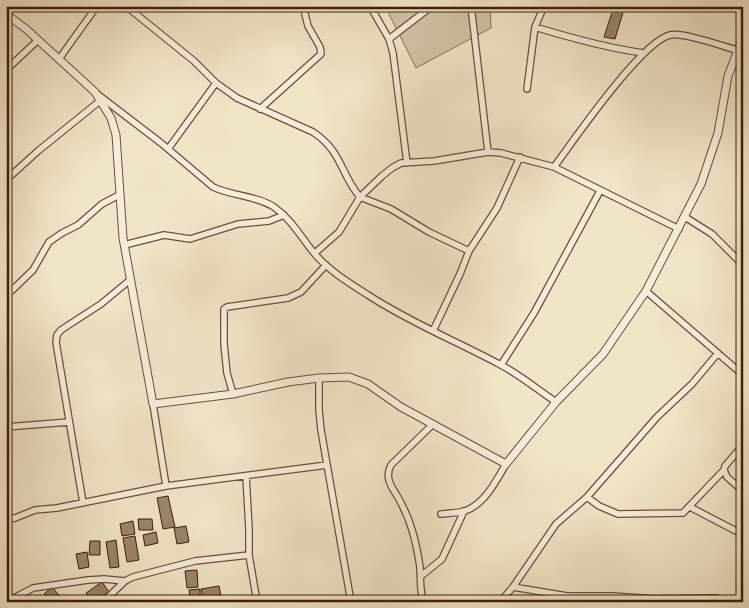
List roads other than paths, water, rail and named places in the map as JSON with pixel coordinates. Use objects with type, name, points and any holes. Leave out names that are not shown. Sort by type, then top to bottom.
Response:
[{"type":"street","points":[[59,59],[97,6]]},
{"type":"street","points":[[126,6],[194,60],[216,82],[237,98],[313,132],[321,138],[332,149],[342,164],[353,188],[360,197],[391,209],[429,232],[469,251]]},
{"type":"street","points":[[260,109],[321,54],[320,47],[308,26],[303,6]]},
{"type":"street","points":[[370,6],[389,39],[393,53],[407,163]]},
{"type":"street","points":[[389,39],[432,6]]},
{"type":"street","points":[[471,6],[488,152]]},
{"type":"street","points":[[527,89],[535,27],[544,6]]},
{"type":"street","points":[[6,14],[96,92],[168,149],[213,188],[265,202],[284,215],[326,265],[368,295],[432,331],[501,364],[556,402]]},
{"type":"street","points":[[535,27],[589,44],[644,53]]},
{"type":"street","points":[[554,167],[615,85],[644,53],[666,36],[676,34],[737,50]]},
{"type":"street","points":[[441,514],[464,511],[477,505],[487,495],[506,464],[556,402],[603,354],[646,291],[702,184],[718,133],[725,91],[737,50],[743,37]]},
{"type":"street","points":[[6,70],[38,40]]},
{"type":"street","points":[[168,149],[216,82]]},
{"type":"street","points":[[96,92],[111,118],[116,135],[124,245],[166,486]]},
{"type":"street","points":[[6,180],[100,100]]},
{"type":"street","points":[[315,254],[339,232],[360,197],[392,168],[407,163],[434,161],[488,152],[520,157],[554,167],[679,229]]},
{"type":"street","points":[[432,331],[469,251],[497,208],[520,157]]},
{"type":"street","points":[[501,364],[534,313],[600,191]]},
{"type":"street","points":[[6,296],[33,270],[50,242],[62,232],[78,225],[102,204],[119,195]]},
{"type":"street","points":[[124,245],[164,235],[190,239],[238,224],[269,221],[284,215]]},
{"type":"street","points":[[685,218],[712,234],[743,265]]},
{"type":"street","points":[[233,394],[227,373],[224,344],[224,309],[296,295],[326,265]]},
{"type":"street","points":[[83,503],[56,342],[57,335],[61,330],[101,304],[130,280]]},
{"type":"street","points":[[646,291],[743,375]]},
{"type":"street","points":[[500,602],[513,587],[556,524],[586,497],[657,418],[692,384],[718,353]]},
{"type":"street","points":[[153,404],[233,394],[288,382],[349,377],[368,384],[401,407],[506,464]]},
{"type":"street","points":[[319,378],[319,410],[327,465],[352,602]]},
{"type":"street","points":[[6,427],[69,422]]},
{"type":"street","points":[[424,602],[410,520],[392,486],[388,474],[391,465],[433,424]]},
{"type":"street","points":[[586,497],[599,506],[618,514],[683,513],[724,470],[725,466],[743,445]]},
{"type":"street","points":[[6,520],[40,509],[57,508],[166,486],[327,465]]},
{"type":"street","points":[[724,470],[727,478],[743,490]]},
{"type":"street","points":[[246,476],[249,529],[248,555],[258,602]]},
{"type":"street","points":[[690,507],[736,531]]},
{"type":"street","points":[[421,576],[442,559],[464,511]]},
{"type":"street","points":[[102,602],[125,581],[133,577],[195,561],[248,555]]},
{"type":"street","points":[[14,598],[33,588],[88,580],[125,581]]},
{"type":"street","points":[[513,587],[568,599],[612,596],[656,601],[716,598]]}]
